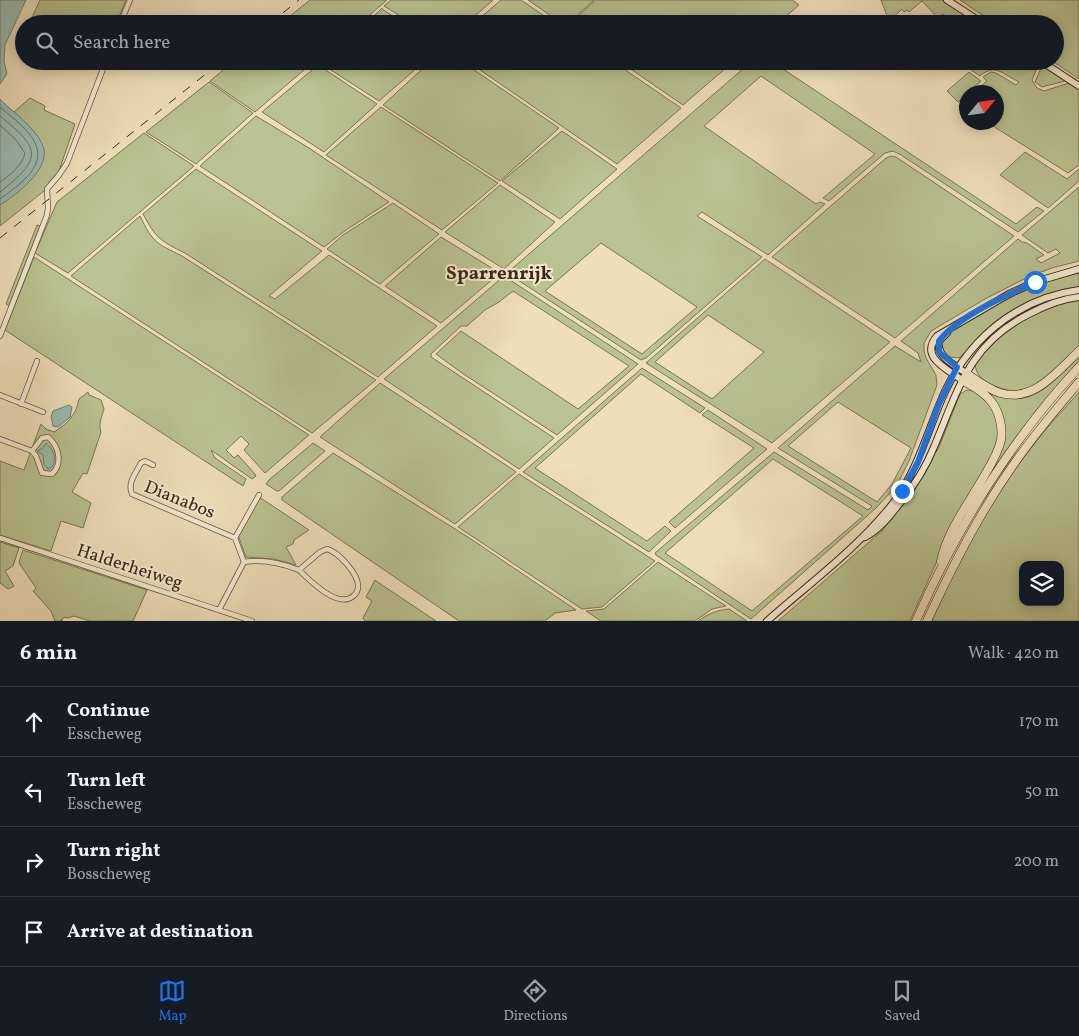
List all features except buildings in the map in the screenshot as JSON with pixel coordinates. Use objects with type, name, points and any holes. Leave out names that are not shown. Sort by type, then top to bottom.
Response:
[{"type":"highway","points":[[964,376],[1000,393],[1021,394],[1033,390],[1045,382],[1079,351]]},
{"type":"highway","points":[[916,621],[939,570],[977,502],[1011,450],[1044,407],[1079,367]]},
{"type":"highway","points":[[939,570],[943,550],[993,461],[1001,438],[999,418],[991,401],[964,376]]},
{"type":"highway","points":[[927,621],[947,579],[987,505],[1021,454],[1079,382]]},
{"type":"main road","points":[[947,0],[970,15]]},
{"type":"main road","points":[[1055,70],[1079,86]]},
{"type":"main road","points":[[964,376],[953,373],[937,362],[930,349],[932,342],[937,336],[1009,294],[1035,282],[1079,269]]},
{"type":"main road","points":[[767,621],[862,538],[894,502],[911,475],[953,373],[971,349],[988,331],[1010,314],[1054,295],[1079,290]]},
{"type":"main road","points":[[862,538],[875,532],[885,522],[918,478],[934,448],[948,408],[964,376],[983,349],[1020,318],[1056,302],[1079,296]]},
{"type":"main road","points":[[955,326],[942,337],[938,346],[939,352],[957,367],[964,376]]},
{"type":"street","points":[[124,15],[130,0]]},
{"type":"street","points":[[0,336],[47,215],[47,189],[59,176],[67,163],[103,70]]},
{"type":"street","points":[[21,404],[37,361]]},
{"type":"street","points":[[0,395],[43,412]]},
{"type":"street","points":[[0,439],[32,451],[36,456],[42,473],[52,474],[56,471],[59,459],[58,452],[48,437],[42,438],[32,451]]},
{"type":"street","name":"Dianabos","points":[[153,465],[145,461],[141,463],[130,487],[130,491],[134,496],[235,538]]},
{"type":"street","points":[[219,610],[244,562],[235,538],[259,494]]},
{"type":"street","name":"Halderheiweg","points":[[0,538],[252,621]]},
{"type":"street","points":[[244,562],[271,562],[299,570],[319,588],[338,599],[350,599],[356,594],[357,580],[348,566],[334,552],[326,549],[320,552],[299,570]]},
{"type":"green space","points":[[40,0],[126,0],[120,15],[33,15]]},
{"type":"green space","points":[[310,0],[387,0],[370,15],[291,15]]},
{"type":"green space","points":[[391,0],[493,0],[476,15],[398,15],[384,6]]},
{"type":"green space","points":[[501,0],[521,0],[543,15],[484,15]]},
{"type":"green space","points":[[528,0],[594,0],[577,15],[550,15]]},
{"type":"green space","points":[[596,0],[792,0],[799,5],[787,15],[579,15]]},
{"type":"green space","points":[[881,0],[942,0],[964,15],[935,15],[922,1],[909,12],[907,10],[904,12],[902,9],[896,15],[887,15]]},
{"type":"green space","points":[[960,0],[1079,0],[1079,79],[1064,69],[1064,15],[982,15]]},
{"type":"green space","points":[[382,8],[391,15],[375,15]]},
{"type":"green space","points":[[223,70],[304,70],[255,112],[210,81]]},
{"type":"green space","points":[[312,70],[326,70],[377,104],[324,152],[262,112]]},
{"type":"green space","points":[[331,70],[415,70],[379,101]]},
{"type":"green space","points":[[421,70],[474,70],[559,128],[500,181],[383,105]]},
{"type":"green space","points":[[480,70],[625,70],[681,108],[617,164]]},
{"type":"green space","points":[[632,70],[724,70],[683,105]]},
{"type":"green space","points":[[742,70],[785,70],[1016,224],[1037,207],[1044,211],[1018,232],[893,151],[885,153],[829,201],[823,198],[875,154],[761,76],[704,126],[816,204],[820,202],[825,204],[768,255],[702,212],[697,216],[762,257],[646,358],[641,360],[507,273]],"holes":[[[601,243],[697,307],[642,354],[545,291]]]},
{"type":"green space","points":[[971,70],[990,70],[980,76]]},
{"type":"green space","points":[[995,70],[1036,70],[1032,80],[1037,88],[1044,91],[1069,83],[1079,90],[1079,165],[1068,173],[999,130],[1004,130],[1004,85],[982,85],[987,81],[983,77],[991,72],[996,73],[1016,85],[1019,82]]},
{"type":"green space","points":[[1040,70],[1048,70],[1065,81],[1042,87],[1035,82]]},
{"type":"green space","points":[[969,72],[981,81],[977,85],[959,85],[958,102],[947,91]]},
{"type":"green space","points":[[209,82],[253,113],[196,164],[146,132]]},
{"type":"green space","points":[[30,98],[45,106],[44,110],[75,124],[59,171],[44,191],[0,226],[0,205],[28,183],[42,162],[43,151],[39,139],[30,126],[14,112]]},
{"type":"green space","points":[[381,107],[498,183],[442,230],[326,155]]},
{"type":"green space","points":[[256,116],[309,148],[389,202],[324,247],[200,166]]},
{"type":"green space","points":[[562,131],[617,169],[560,219],[502,181]]},
{"type":"green space","points":[[144,133],[194,166],[68,273],[35,253],[57,202]]},
{"type":"green space","points":[[1025,152],[1067,179],[1079,169],[1079,181],[1048,208],[1000,175]]},
{"type":"green space","points":[[896,157],[1014,236],[895,338],[772,257],[886,158]]},
{"type":"green space","points":[[196,169],[322,251],[269,296],[275,299],[329,255],[437,326],[378,377],[185,253],[164,242],[155,234],[143,214]]},
{"type":"green space","points":[[500,185],[555,222],[504,269],[445,232]]},
{"type":"green space","points":[[1079,187],[1079,261],[1030,276],[985,299],[931,331],[924,343],[924,351],[936,375],[937,385],[909,461],[897,485],[876,508],[751,619],[656,555],[655,553],[774,452],[868,510],[872,506],[778,448],[895,346],[921,362],[918,353],[901,341],[1018,239],[1044,255],[1036,259],[1041,263],[1060,253],[1056,249],[1048,253],[1022,235]],"holes":[[[838,402],[911,448],[892,484],[877,502],[788,446]],[[773,459],[863,516],[752,611],[665,553]]]},
{"type":"green space","points":[[393,203],[439,234],[380,284],[327,249],[343,235]]},
{"type":"green space","points":[[140,216],[148,232],[161,245],[182,256],[376,380],[312,433],[71,276]]},
{"type":"green space","points":[[37,225],[40,226],[9,306],[6,304]]},
{"type":"green space","points":[[441,237],[500,273],[441,323],[385,286]]},
{"type":"green space","points":[[34,257],[309,435],[265,473],[244,450],[249,444],[241,436],[226,450],[234,458],[238,455],[255,474],[256,476],[252,479],[211,450],[215,458],[246,479],[243,486],[5,330]]},
{"type":"green space","points":[[765,259],[890,342],[772,443],[646,363]],"holes":[[[708,315],[764,352],[712,399],[655,362]]]},
{"type":"green space","points":[[1079,273],[1079,288],[1022,305],[988,328],[959,358],[949,357],[941,353],[940,343],[952,331],[967,322],[1026,290],[1051,280]]},
{"type":"green space","points":[[504,276],[638,364],[557,435],[436,354],[461,331],[578,409],[629,366],[513,291],[485,310],[467,326],[461,326],[431,354],[431,357],[554,438],[519,469],[384,379]]},
{"type":"green space","points":[[1079,298],[1079,350],[1049,378],[1040,385],[1018,391],[990,384],[979,376],[975,364],[996,340],[1013,326],[1041,309]]},
{"type":"green space","points":[[1079,356],[1079,361],[1035,412],[984,483],[1004,437],[985,392],[986,390],[1002,396],[1027,397],[1048,386]]},
{"type":"green space","points":[[642,368],[705,408],[700,413],[641,374],[535,468],[647,541],[665,526],[671,531],[649,552],[523,472]]},
{"type":"green space","points":[[380,383],[516,472],[455,524],[320,437]]},
{"type":"green space","points":[[967,390],[974,391],[985,399],[997,418],[999,432],[996,448],[946,541],[910,621],[778,621],[883,530],[924,472],[939,447],[960,394]]},
{"type":"green space","points":[[88,392],[89,395],[101,400],[104,409],[100,423],[101,432],[87,474],[83,473],[72,492],[91,503],[83,528],[61,521],[51,551],[0,535],[0,461],[24,470],[41,424],[46,429],[54,432],[59,429],[73,414],[79,399]]},
{"type":"green space","points":[[1079,392],[1079,621],[932,621],[952,576],[976,531],[1002,488],[1049,426]]},
{"type":"green space","points":[[708,410],[767,449],[675,528],[669,522],[754,448],[702,415]]},
{"type":"green space","points":[[313,443],[325,451],[279,491],[266,484],[269,480]]},
{"type":"green space","points":[[333,453],[468,537],[576,610],[555,613],[545,621],[459,621],[282,500],[282,497]]},
{"type":"green space","points":[[519,474],[655,561],[602,607],[582,609],[458,527]]},
{"type":"green space","points":[[259,497],[309,530],[294,540],[293,544],[286,547],[296,565],[274,559],[246,557],[238,535]]},
{"type":"green space","points":[[0,542],[19,548],[13,566],[5,571],[14,586],[8,589],[0,583]]},
{"type":"green space","points":[[23,550],[147,590],[133,621],[90,621],[74,616],[65,617],[61,620],[63,621],[55,621],[51,611],[33,591],[36,588],[19,562]]},
{"type":"green space","points":[[658,562],[726,606],[712,609],[695,621],[601,621],[586,611],[604,609]]},
{"type":"green space","points":[[375,580],[436,621],[365,621],[363,618],[372,601],[366,597]]},
{"type":"green space","points":[[729,609],[747,621],[698,621],[705,616]]},
{"type":"water","points":[[0,0],[26,0],[19,15],[15,15],[15,24],[5,45],[4,61],[7,74],[0,84]]},
{"type":"water","points":[[0,99],[39,138],[43,145],[44,157],[41,166],[29,182],[0,205]]},
{"type":"water","points":[[69,405],[72,407],[70,417],[58,427],[53,426],[51,417],[53,411]]},
{"type":"water","points":[[46,443],[53,451],[54,457],[54,464],[48,469],[44,464],[43,455],[37,451],[43,448]]},
{"type":"railway","points":[[280,15],[299,0]]},
{"type":"railway","points":[[0,238],[211,70]]},
{"type":"district","name":"Sparrenrijk","points":[[499,272]]},
{"type":"route","points":[[902,491],[918,462],[939,404],[957,367],[939,352],[939,341],[955,326],[1009,294],[1035,282]]}]
